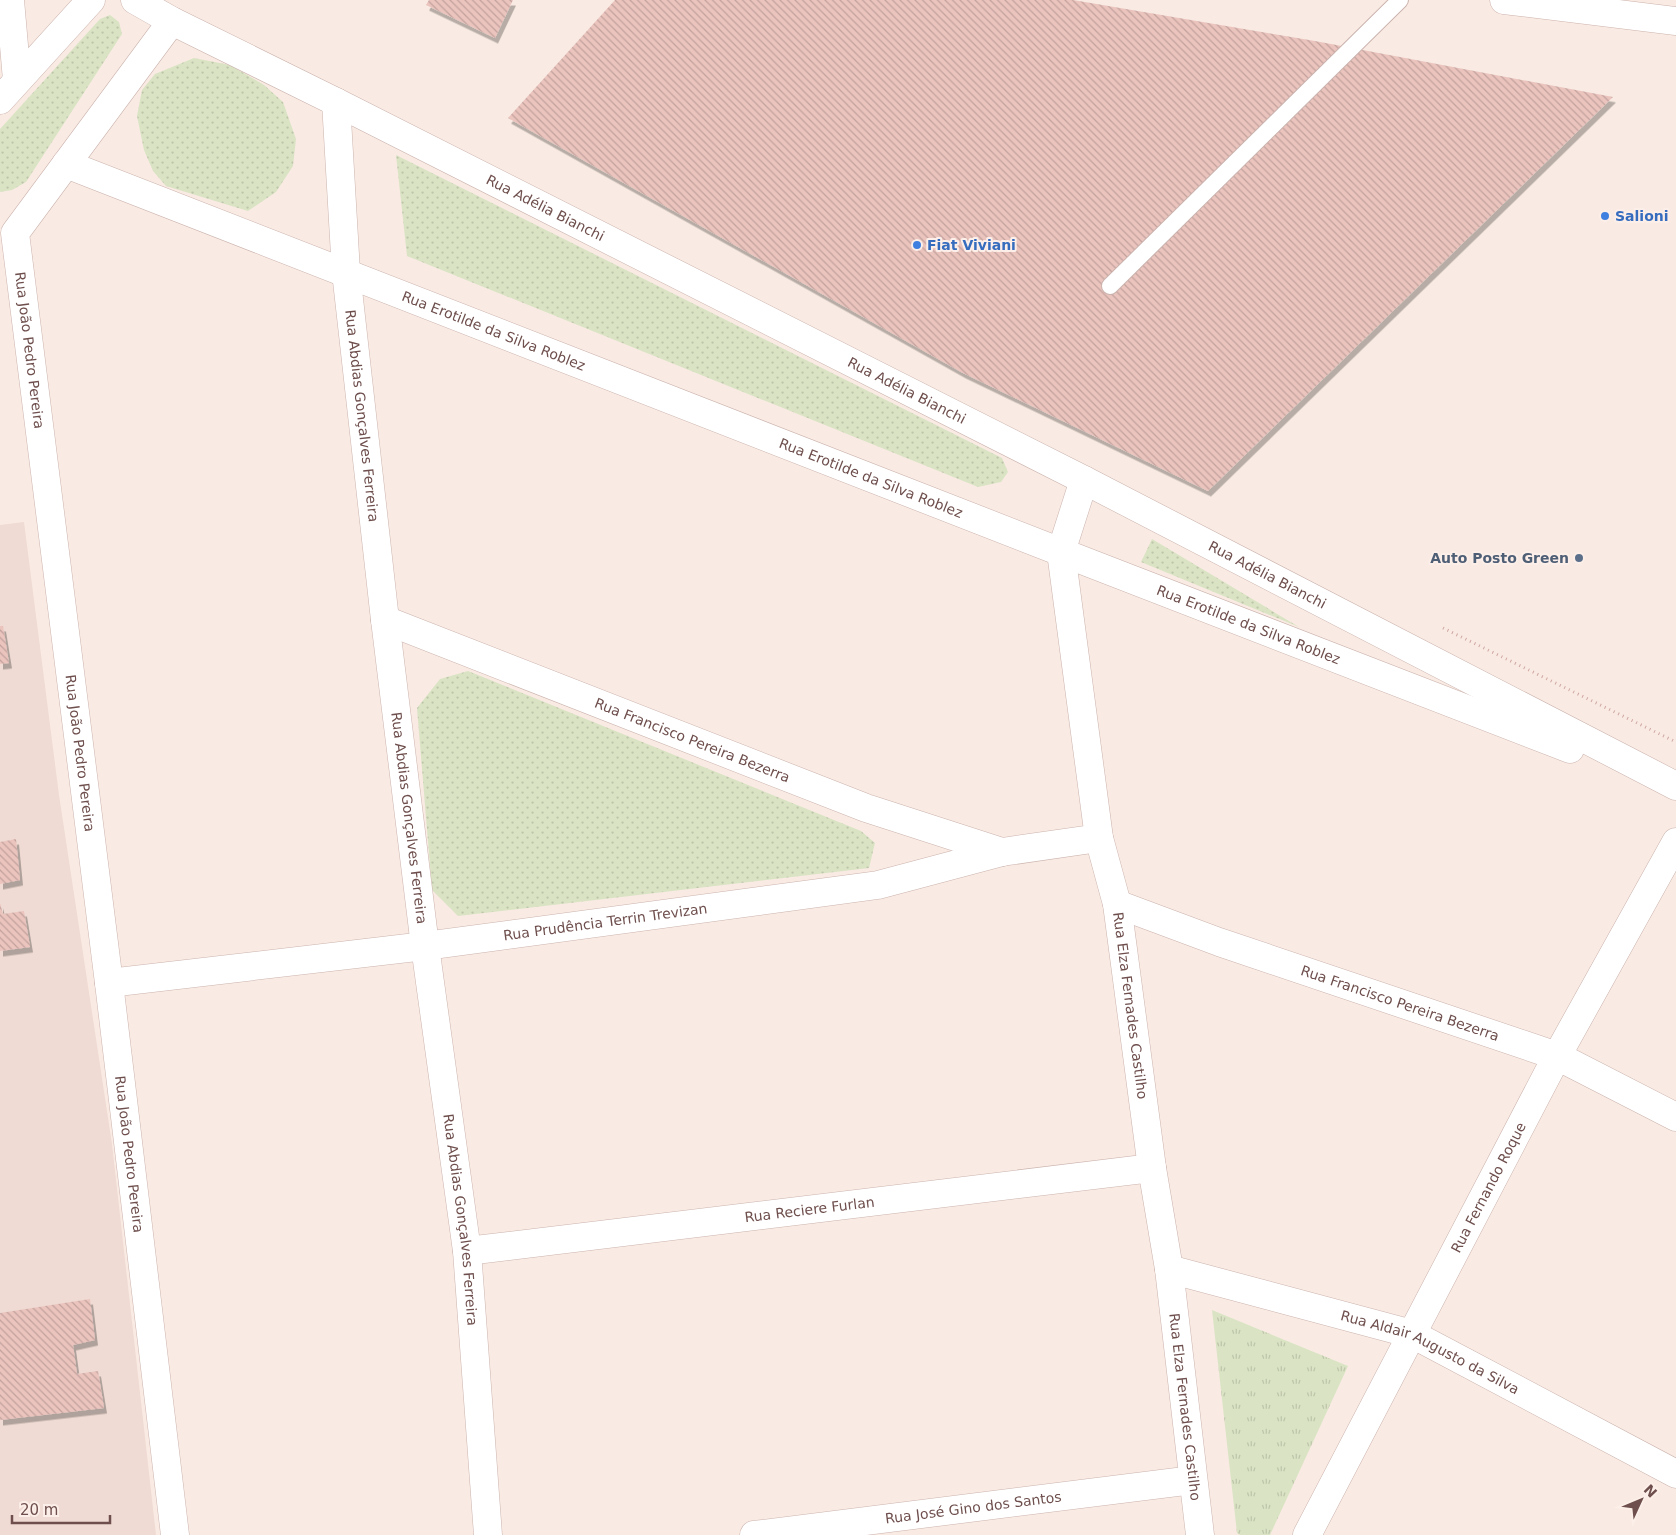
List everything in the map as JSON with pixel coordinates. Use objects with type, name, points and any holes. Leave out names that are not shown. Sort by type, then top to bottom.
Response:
[{"type":"street","points":[[8,90],[10,0]]},
{"type":"street","points":[[8,90],[91,0]]},
{"type":"street","name":"Rua Adélia Bianchi","points":[[134,0],[172,21],[1084,480],[1676,788]]},
{"type":"street","points":[[1504,0],[1676,21]]},
{"type":"street","name":"Rua João Pedro Pereira","points":[[172,21],[66,164],[8,228],[109,984],[175,1535]]},
{"type":"street","name":"Rua Abdias Gonçalves Ferreira","points":[[336,102],[346,272],[385,620],[425,946],[466,1252],[488,1535]]},
{"type":"street","name":"Rua Erotilde da Silva Roblez","points":[[66,164],[1061,552],[1676,788]]},
{"type":"street","name":"Rua Elza Fernades Castilho","points":[[1084,480],[1061,552],[1099,838],[1118,904],[1152,1168],[1169,1268],[1200,1535]]},
{"type":"street","name":"Rua Francisco Pereira Bezerra","points":[[385,620],[866,808],[1002,852]]},
{"type":"street","name":"Rua Prudência Terrin Trevizan","points":[[109,984],[425,946],[878,885],[1002,852],[1099,838]]},
{"type":"street","name":"Rua Fernando Roque","points":[[1307,1535],[1557,1056],[1676,842]]},
{"type":"street","name":"Rua Francisco Pereira Bezerra","points":[[1118,904],[1219,942],[1557,1056],[1676,1117]]},
{"type":"street","name":"Rua Reciere Furlan","points":[[466,1252],[1152,1168]]},
{"type":"street","name":"Rua Aldair Augusto da Silva","points":[[1169,1268],[1412,1334],[1676,1474]]},
{"type":"street","name":"Rua José Gino dos Santos","points":[[754,1535],[1193,1480]]},
{"type":"lane","points":[[1110,286],[1400,0]]},
{"type":"shaded area","points":[[24,522],[59,795],[112,1144],[156,1535],[0,1535],[0,525]]},
{"type":"green space","points":[[110,15],[119,22],[122,34],[26,182],[12,190],[0,192],[0,129],[100,19]]},
{"type":"green space","points":[[194,58],[230,65],[264,85],[283,102],[296,139],[293,166],[276,192],[248,211],[166,186],[153,171],[144,150],[137,116],[142,90],[155,74]]},
{"type":"green space","points":[[396,155],[1002,458],[1008,472],[1001,482],[978,487],[407,256]]},
{"type":"green space","points":[[1152,539],[1299,627],[1141,562]]},
{"type":"green space","points":[[468,671],[861,831],[875,843],[869,868],[458,916],[432,890],[417,708],[440,679]]},
{"type":"green space","points":[[1212,1310],[1348,1366],[1270,1535],[1240,1535],[1237,1533]]},
{"type":"building","points":[[429,0],[513,0],[495,38],[426,5]]},
{"type":"building","points":[[615,0],[1073,0],[1315,41],[1613,97],[1208,491],[963,373],[508,118]]},
{"type":"building","points":[[0,626],[3,626],[9,663],[0,664]]},
{"type":"building","points":[[16,839],[20,880],[0,884],[0,842]]},
{"type":"building","points":[[0,903],[3,914],[24,911],[30,947],[0,951]]},
{"type":"building","points":[[90,1299],[95,1340],[73,1345],[77,1374],[98,1371],[104,1408],[0,1420],[0,1313]]},
{"type":"place","name":"Salioni","points":[[1605,216]]},
{"type":"place","name":"Fiat Viviani","points":[[917,245]]},
{"type":"place","name":"Auto Posto Green","points":[[1579,558]]}]
